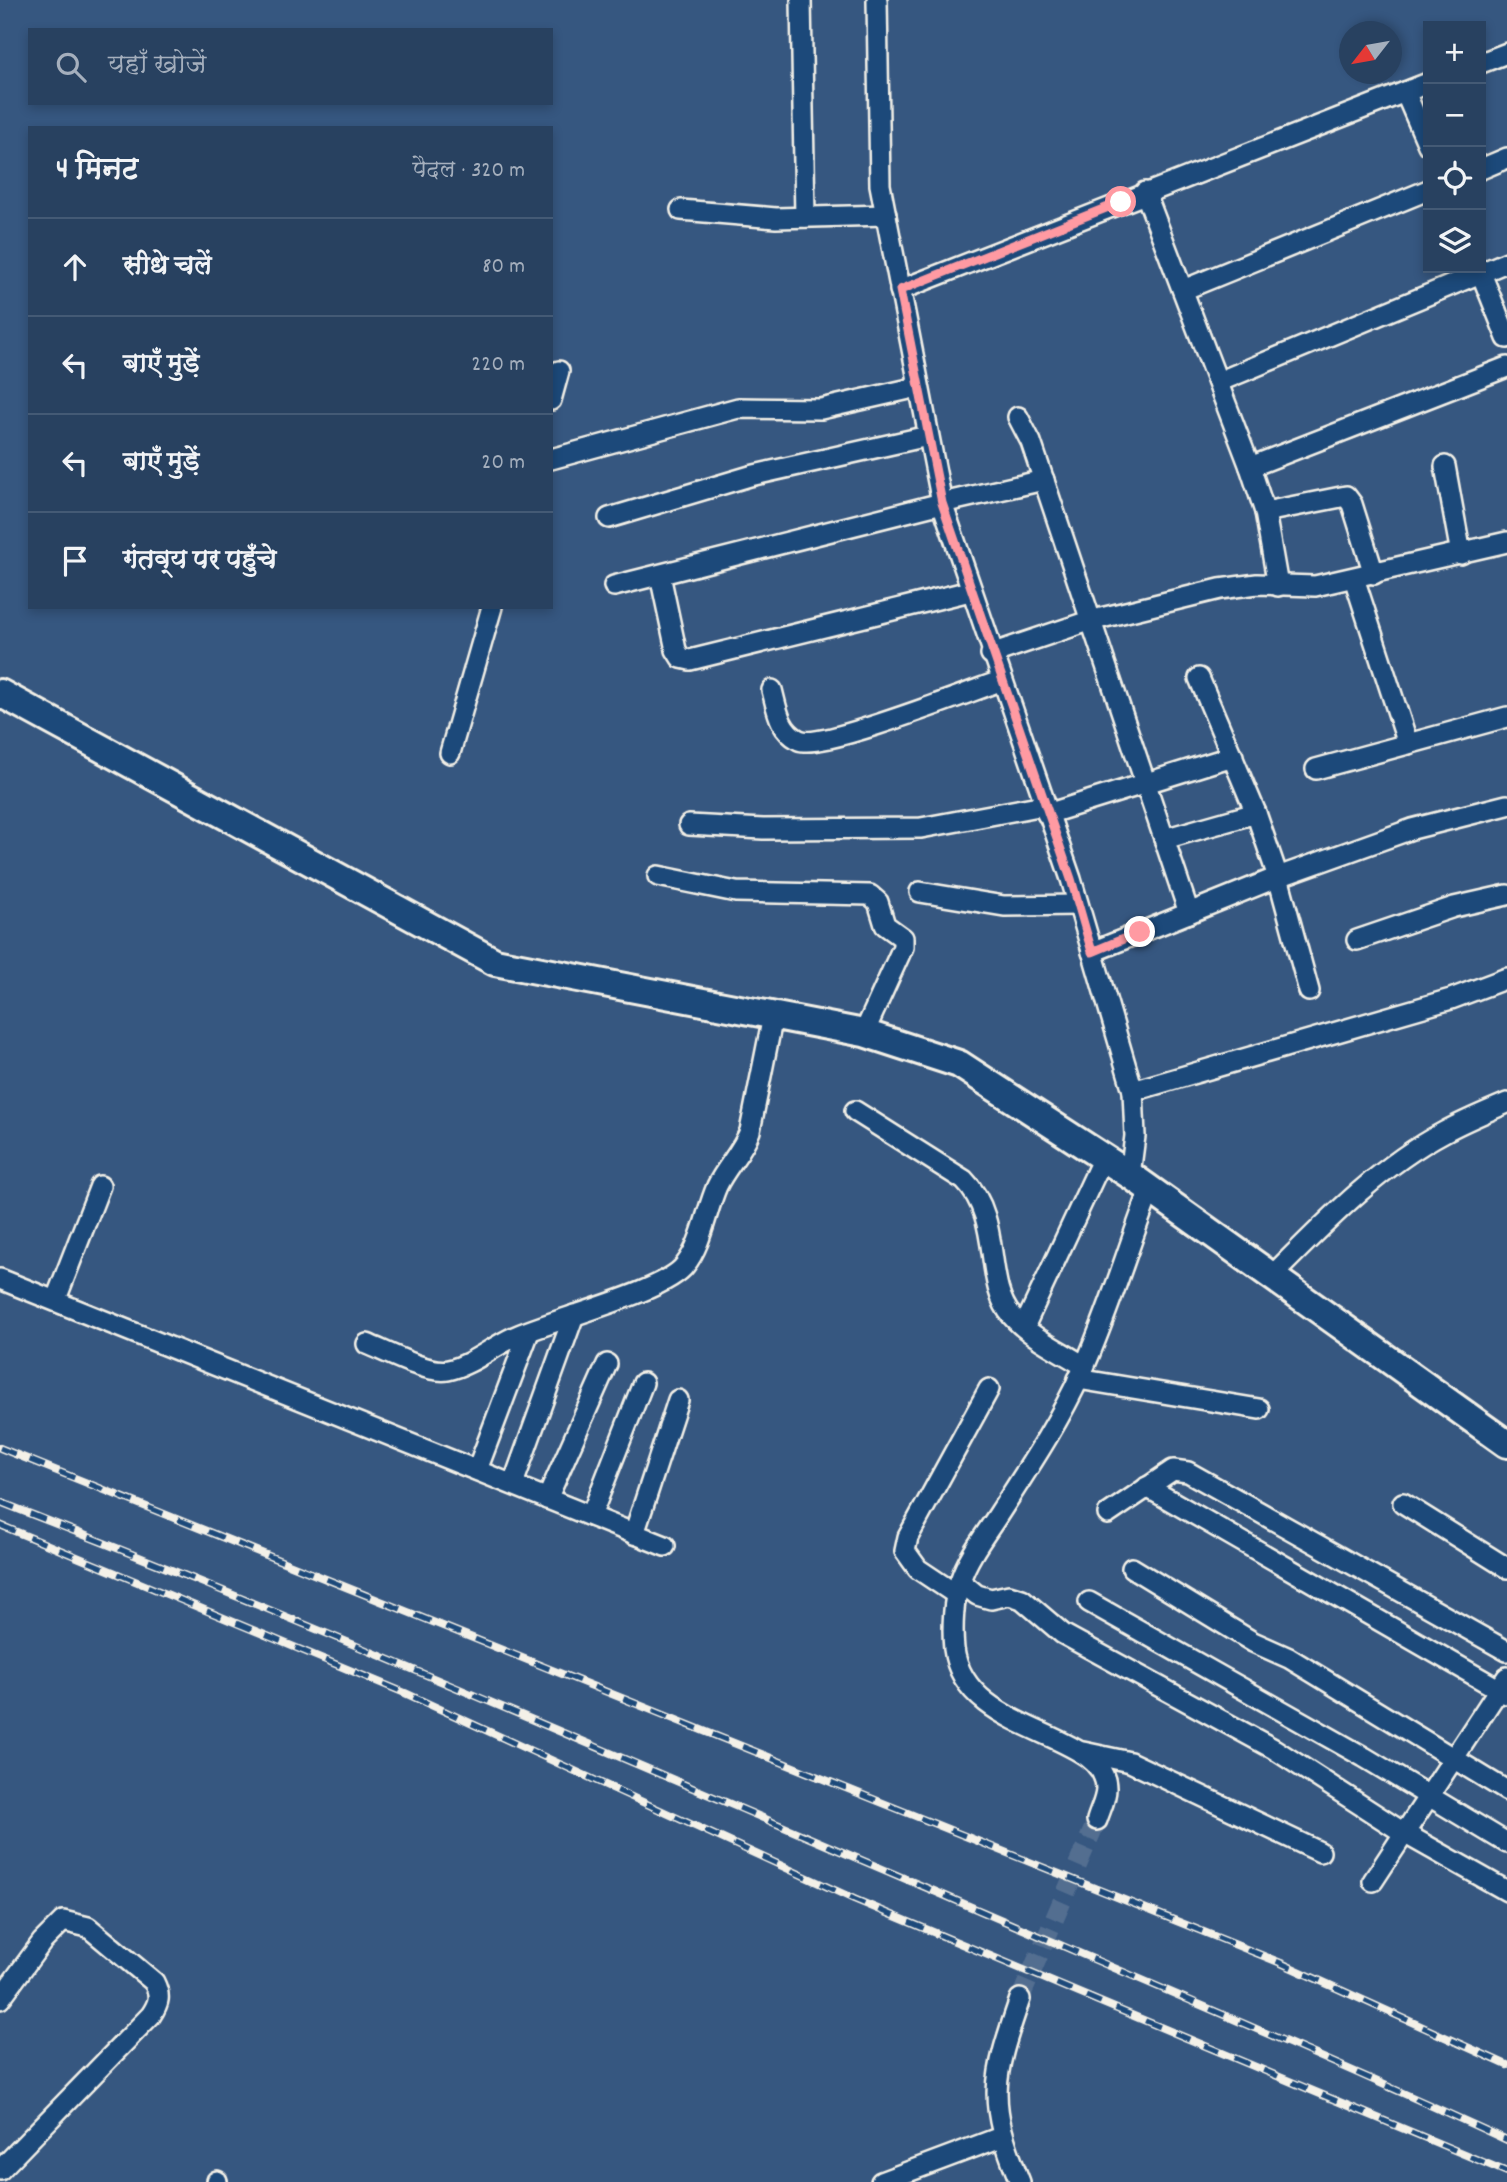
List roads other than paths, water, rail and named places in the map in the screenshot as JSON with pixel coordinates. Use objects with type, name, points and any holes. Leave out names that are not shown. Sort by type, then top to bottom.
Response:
[{"type":"main road","points":[[0,693],[468,950],[495,962],[576,980],[864,1033],[959,1064],[1140,1182],[1507,1444]]},
{"type":"street","points":[[801,0],[805,217]]},
{"type":"street","points":[[877,0],[880,185],[942,503],[1000,681],[1078,905],[1133,1091],[1140,1182],[1081,1372],[1037,1454],[969,1561],[957,1595],[954,1649],[967,1682],[979,1698],[997,1712],[1083,1752],[1130,1762],[1320,1852]]},
{"type":"street","points":[[1486,61],[1507,53]]},
{"type":"street","points":[[900,290],[1425,84]]},
{"type":"street","points":[[1405,92],[1423,133]]},
{"type":"street","points":[[1486,167],[1507,158]]},
{"type":"street","points":[[1145,192],[1250,467],[1265,512],[1278,586]]},
{"type":"street","points":[[1183,290],[1423,192]]},
{"type":"street","points":[[681,210],[757,217],[886,215]]},
{"type":"street","points":[[1486,268],[1507,262]]},
{"type":"street","points":[[1218,382],[1473,273]]},
{"type":"street","points":[[1481,273],[1507,338]]},
{"type":"street","points":[[1250,467],[1507,367]]},
{"type":"street","points":[[553,393],[559,371]]},
{"type":"street","points":[[553,457],[738,408],[821,409],[918,387]]},
{"type":"street","points":[[1018,417],[1044,481],[1189,913]]},
{"type":"street","points":[[609,518],[750,476],[928,436]]},
{"type":"street","points":[[1445,466],[1461,554]]},
{"type":"street","points":[[614,586],[942,503],[1044,481]]},
{"type":"street","points":[[1265,512],[1346,496],[1352,504],[1374,574]]},
{"type":"street","points":[[991,654],[1089,621],[1220,589],[1257,584],[1315,586],[1507,542]]},
{"type":"street","points":[[660,575],[676,650],[681,658],[690,660],[970,591]]},
{"type":"street","points":[[1354,579],[1408,744]]},
{"type":"street","points":[[450,753],[491,609]]},
{"type":"street","points":[[1199,678],[1256,813],[1278,877],[1309,991]]},
{"type":"street","points":[[772,690],[781,723],[789,734],[803,742],[835,738],[1000,681]]},
{"type":"street","points":[[1316,769],[1507,717]]},
{"type":"street","points":[[689,825],[763,829],[920,828],[1045,810],[1145,784],[1233,756]]},
{"type":"street","points":[[1092,952],[1278,877],[1412,829],[1507,805]]},
{"type":"street","points":[[1164,839],[1256,813]]},
{"type":"street","points":[[658,876],[736,892],[870,895],[878,902],[885,925],[902,938],[903,947],[864,1033]]},
{"type":"street","points":[[920,892],[1004,906],[1078,905]]},
{"type":"street","points":[[1357,940],[1454,907],[1507,895]]},
{"type":"street","points":[[1133,1091],[1451,999],[1507,978]]},
{"type":"street","points":[[368,1344],[432,1370],[446,1371],[529,1332],[652,1287],[677,1273],[691,1254],[724,1175],[744,1145],[754,1116],[773,1016]]},
{"type":"street","points":[[1271,1277],[1332,1216],[1412,1152],[1443,1132],[1507,1102]]},
{"type":"street","points":[[855,1111],[964,1180],[975,1191],[983,1205],[1002,1299],[1011,1315],[1081,1372],[1259,1409]]},
{"type":"street","points":[[1024,1327],[1103,1158]]},
{"type":"street","points":[[56,1299],[100,1186]]},
{"type":"street","points":[[0,1279],[56,1299],[665,1546]]},
{"type":"street","points":[[513,1485],[574,1315]]},
{"type":"street","points":[[477,1470],[529,1332]]},
{"type":"street","points":[[547,1499],[607,1364]]},
{"type":"street","points":[[591,1516],[643,1383]]},
{"type":"street","points":[[989,1389],[908,1537],[905,1550],[918,1569],[957,1595],[977,1595],[991,1599],[1009,1595],[1022,1600],[1063,1634],[1274,1749],[1404,1833],[1507,1891]]},
{"type":"street","points":[[634,1534],[678,1401]]},
{"type":"street","points":[[1108,1514],[1173,1470],[1188,1472],[1507,1650]]},
{"type":"street","points":[[1147,1487],[1504,1686],[1451,1759],[1373,1881]]},
{"type":"street","points":[[1403,1503],[1507,1568]]},
{"type":"street","points":[[1132,1568],[1253,1642],[1289,1658],[1507,1791]]},
{"type":"street","points":[[1088,1602],[1364,1757],[1507,1843]]},
{"type":"street","points":[[1083,1752],[1104,1778],[1106,1791],[1097,1820]]},
{"type":"street","points":[[0,1998],[47,1935],[63,1921],[88,1927],[154,1982],[159,1992],[159,2003],[151,2015],[0,2170]]},
{"type":"street","points":[[1020,1999],[1000,2057],[996,2113],[1001,2137],[1020,2182]]},
{"type":"street","points":[[881,2182],[1001,2137]]},
{"type":"tunnel","points":[[1020,1999],[1097,1820]]},
{"type":"railway","points":[[0,1448],[1281,1963],[1507,2065]]},
{"type":"railway","points":[[0,1502],[118,1548],[585,1742],[1221,2014],[1507,2140]]},
{"type":"railway","points":[[0,1525],[405,1693],[854,1899],[1507,2172]]}]
